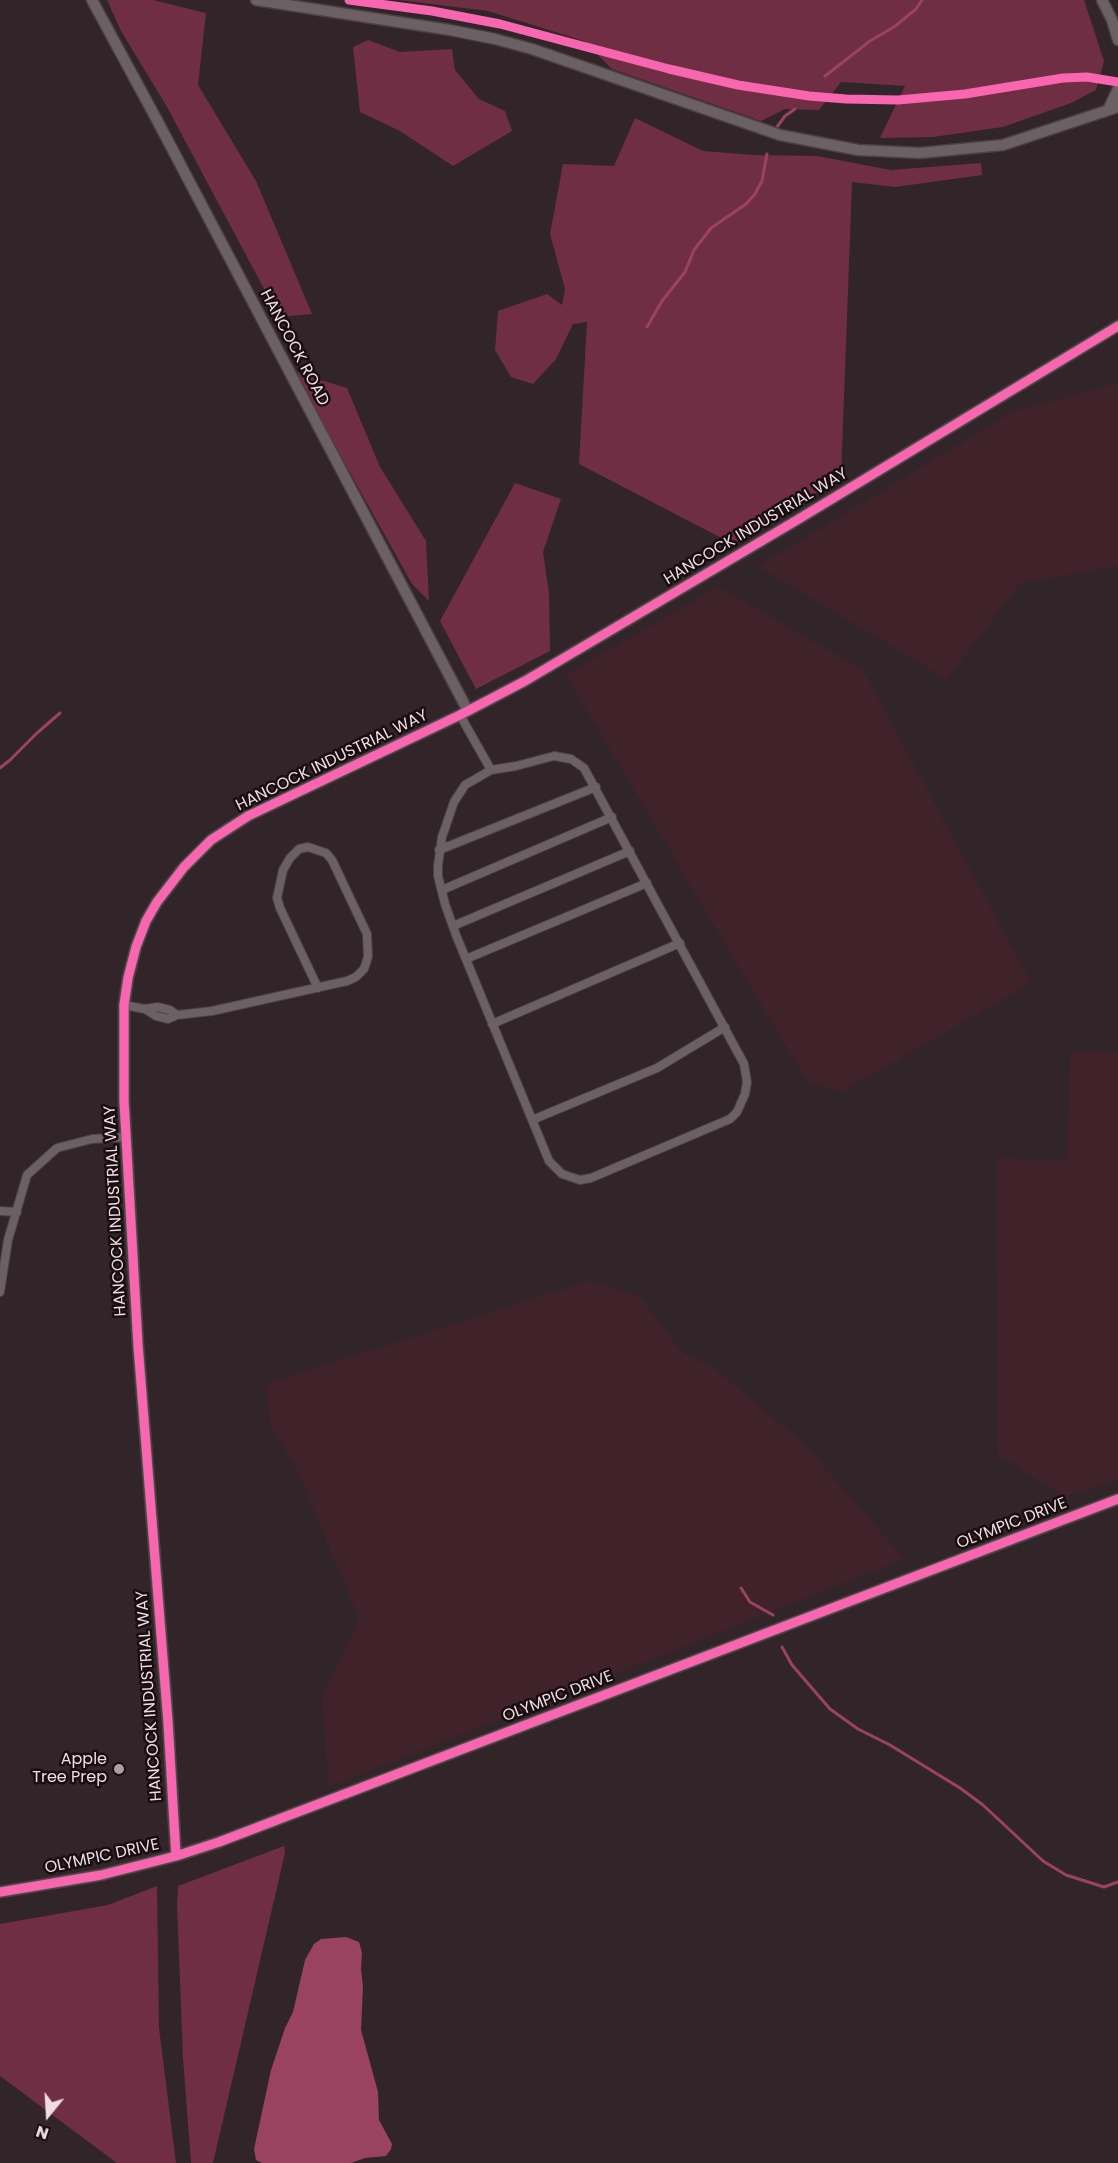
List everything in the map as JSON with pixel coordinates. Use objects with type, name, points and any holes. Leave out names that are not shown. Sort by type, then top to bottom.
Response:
[{"type":"street","name":"HANCOCK ROAD","points":[[92,0],[464,713]]},
{"type":"street","points":[[256,0],[495,39],[780,135],[858,150],[920,153],[1003,145],[1097,114],[1115,111],[1118,89]]},
{"type":"street","points":[[1102,0],[1112,20],[1118,40]]},
{"type":"street","name":"HANCOCK INDUSTRIAL WAY","points":[[176,1856],[168,1722],[138,1345],[126,1137],[124,1005],[132,962],[146,921],[169,884],[211,840],[248,816],[464,713],[525,681],[1118,326]]},
{"type":"street","points":[[464,713],[491,770]]},
{"type":"street","points":[[554,756],[562,757],[571,759],[584,768],[596,787],[739,1053],[746,1073],[745,1094],[737,1112],[730,1119],[591,1178],[579,1180],[562,1174],[553,1167],[453,926],[442,890],[438,865],[439,850],[449,813],[459,794],[473,779],[491,770],[554,756]]},
{"type":"street","points":[[439,850],[596,787]]},
{"type":"street","points":[[442,890],[612,818]]},
{"type":"street","points":[[124,1005],[145,1009],[164,1018],[212,1011],[318,988],[356,977],[366,964],[369,946],[367,933],[332,860],[326,853],[308,847],[299,849],[290,858],[283,870],[278,898],[280,908],[318,988]]},
{"type":"street","points":[[453,926],[630,851]]},
{"type":"street","points":[[466,959],[647,883]]},
{"type":"street","points":[[492,1024],[680,943]]},
{"type":"street","points":[[532,1120],[639,1077],[725,1027]]},
{"type":"street","points":[[0,1292],[8,1240],[27,1175],[57,1148],[92,1139],[126,1137]]},
{"type":"street","points":[[0,1211],[17,1212]]},
{"type":"street","name":"OLYMPIC DRIVE","points":[[0,1892],[101,1875],[176,1856],[219,1842],[1118,1499]]},
{"type":"shaded area","points":[[107,0],[153,0],[206,13],[198,85],[256,181],[312,314],[279,317],[167,107],[121,31]]},
{"type":"shaded area","points":[[399,0],[1084,0],[1104,61],[1096,90],[1071,103],[1003,127],[933,137],[880,138],[905,86],[841,82],[819,110],[785,109],[761,121],[612,69],[584,41],[488,11]]},
{"type":"shaded area","points":[[368,40],[400,52],[452,49],[455,70],[479,99],[505,111],[512,131],[453,166],[400,131],[360,112],[353,47]]},
{"type":"shaded area","points":[[635,118],[703,151],[817,156],[891,170],[981,163],[982,175],[895,187],[852,182],[841,478],[735,545],[579,464],[587,322],[573,324],[556,359],[533,384],[511,377],[495,350],[498,311],[547,294],[562,305],[565,289],[550,234],[563,164],[614,166]]},
{"type":"shaded area","points":[[294,372],[347,388],[380,467],[426,541],[429,601],[412,584]]},
{"type":"shaded area","points":[[1118,383],[1118,566],[1020,583],[947,679],[758,566],[1015,411]]},
{"type":"shaded area","points":[[515,483],[561,499],[543,552],[549,593],[550,651],[476,689],[440,621]]},
{"type":"shaded area","points":[[718,587],[863,670],[1031,983],[843,1091],[808,1083],[566,675]]},
{"type":"shaded area","points":[[1071,1050],[1118,1052],[1118,1480],[1064,1497],[998,1454],[996,1158],[1067,1161]]},
{"type":"shaded area","points":[[589,1281],[639,1296],[682,1353],[714,1368],[803,1443],[904,1559],[329,1787],[322,1698],[359,1619],[297,1469],[271,1425],[266,1384]]},
{"type":"shaded area","points":[[284,1846],[285,1853],[213,2163],[191,2163],[183,2058],[178,1886]]},
{"type":"shaded area","points":[[157,1886],[159,2028],[176,2163],[117,2163],[0,2076],[0,1924],[108,1905]]},
{"type":"shaded area","points":[[346,1937],[359,1942],[362,1953],[361,2030],[378,2092],[379,2120],[392,2144],[391,2149],[386,2156],[365,2158],[351,2163],[262,2163],[256,2160],[254,2149],[271,2070],[285,2028],[293,2012],[305,1960],[314,1944],[321,1939]]},
{"type":"waterway","points":[[825,76],[870,41],[894,27],[916,9],[922,0]]},
{"type":"waterway","points":[[777,127],[785,116],[795,109]]},
{"type":"waterway","points":[[647,327],[662,301],[685,272],[694,250],[711,228],[746,204],[755,194],[762,181],[767,154]]},
{"type":"waterway","points":[[0,768],[60,713]]},
{"type":"waterway","points":[[741,1588],[750,1602],[773,1615]]},
{"type":"waterway","points":[[782,1647],[792,1665],[830,1709],[858,1729],[890,1745],[960,1788],[983,1805],[1043,1861],[1066,1875],[1104,1887],[1118,1882]]},
{"type":"cycle path","points":[[349,0],[432,11],[500,24],[669,69],[738,85],[809,96],[898,100],[965,94],[1063,78],[1087,77],[1118,82]]},
{"type":"cycle path","points":[[176,1856],[168,1722],[138,1345],[124,1101],[124,1005],[128,978],[136,947],[146,921],[157,902],[184,867],[211,840],[248,816],[460,715],[525,681],[1118,326]]},
{"type":"cycle path","points":[[0,1892],[101,1875],[176,1856],[219,1842],[1118,1499]]},
{"type":"place","name":"Apple Tree Prep","points":[[119,1769]]}]
